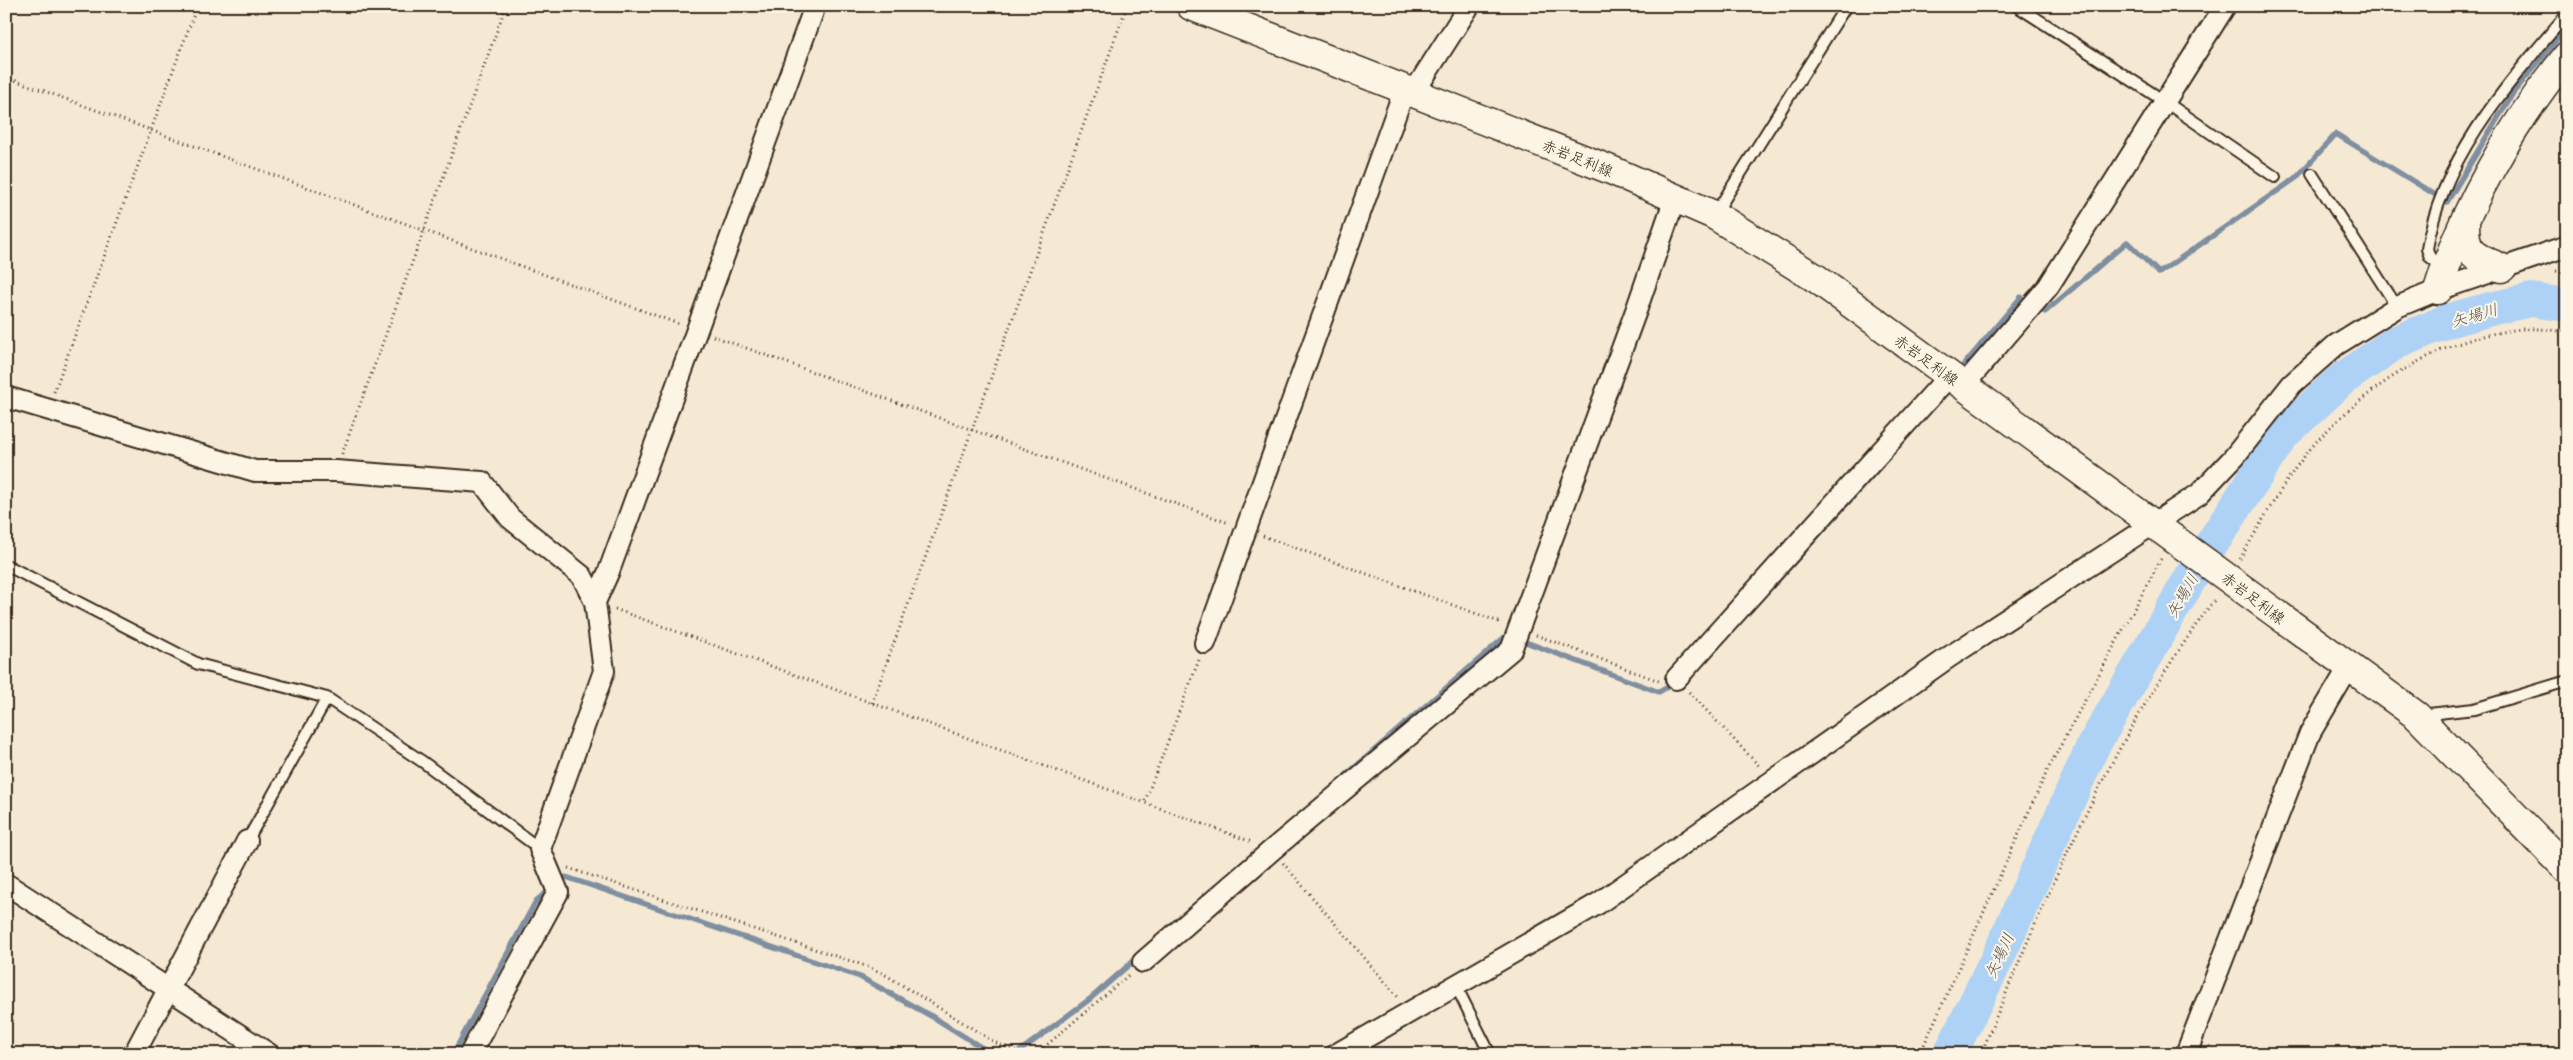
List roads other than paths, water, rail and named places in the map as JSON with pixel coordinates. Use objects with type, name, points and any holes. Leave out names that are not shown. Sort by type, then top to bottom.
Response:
[{"type":"main road","name":"赤岩足利線","points":[[1191,6],[1611,170],[1714,215],[1817,278],[2152,524],[2171,548],[2226,577],[2417,716],[2567,869]]},
{"type":"main road","points":[[2441,279],[2465,223],[2515,130],[2544,84],[2567,56]]},
{"type":"main road","points":[[2465,223],[2467,248],[2471,253],[2502,268]]},
{"type":"street","points":[[595,602],[609,571],[815,6]]},
{"type":"street","points":[[1205,644],[1245,529],[1410,90],[1469,6]]},
{"type":"street","points":[[1676,678],[1956,381],[2048,287],[2225,6]]},
{"type":"street","points":[[1143,962],[1272,850],[1511,650],[1675,198]]},
{"type":"street","points":[[1338,1054],[1599,903],[1949,657],[2199,494],[2217,477],[2262,420],[2311,365],[2336,345],[2441,279],[2502,268],[2567,246]]},
{"type":"street","points":[[6,397],[255,471],[336,471],[482,482],[510,518],[582,576],[595,602],[604,671],[544,855],[558,892],[470,1054]]},
{"type":"street","points":[[2186,1054],[2310,733],[2349,667]]},
{"type":"street","points":[[134,1054],[247,840]]},
{"type":"street","points":[[6,884],[269,1054]]},
{"type":"lane","points":[[1714,215],[1846,6]]},
{"type":"lane","points":[[2017,6],[2164,101],[2275,177]]},
{"type":"lane","points":[[2441,279],[2427,249],[2445,183],[2473,135],[2508,85],[2567,14]]},
{"type":"lane","points":[[2312,174],[2397,307]]},
{"type":"lane","points":[[6,565],[198,664],[327,698],[423,762],[544,855]]},
{"type":"lane","points":[[2417,716],[2474,710],[2567,681]]},
{"type":"lane","points":[[247,840],[327,698]]},
{"type":"lane","points":[[1456,986],[1490,1054]]},
{"type":"waterway","points":[[1957,373],[2021,297],[2045,312],[2127,242],[2159,273],[2296,178],[2336,134],[2447,202],[2513,93],[2567,27]]},
{"type":"waterway","name":"矢場川","points":[[1950,1054],[1998,957],[2093,746],[2198,565],[2283,434],[2341,380],[2395,343],[2447,321],[2494,308],[2531,300],[2567,305]]},
{"type":"waterway","points":[[1779,579],[1880,467]]},
{"type":"waterway","points":[[1346,775],[1507,635],[1659,692],[1676,682]]},
{"type":"waterway","points":[[558,884],[566,877],[860,977],[933,1017],[992,1054]]},
{"type":"waterway","points":[[453,1054],[536,901],[551,889]]},
{"type":"waterway","points":[[1016,1054],[1090,999],[1138,957]]}]
